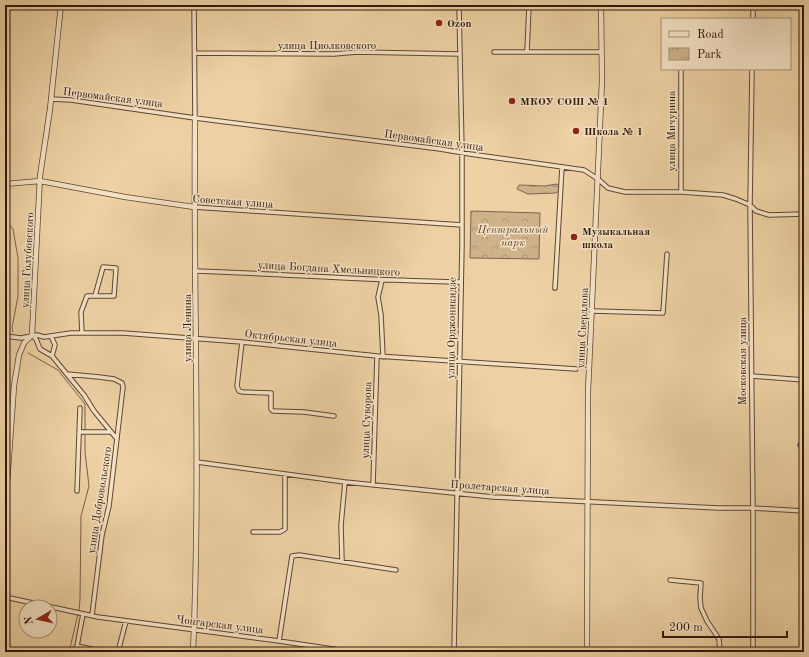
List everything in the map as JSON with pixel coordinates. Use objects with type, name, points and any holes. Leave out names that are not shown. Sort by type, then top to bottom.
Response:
[{"type":"street","name":"улица Голубовского","points":[[32,335],[40,181],[51,99],[61,5]]},
{"type":"street","name":"улица Ленина","points":[[193,652],[197,521],[194,5]]},
{"type":"street","name":"улица Орджоникидзе","points":[[454,652],[462,225],[459,5]]},
{"type":"street","points":[[527,52],[529,5]]},
{"type":"street","name":"улица Свердлова","points":[[587,652],[588,392],[602,81],[601,5]]},
{"type":"street","points":[[753,5],[753,18]]},
{"type":"street","name":"улица Циолковского","points":[[195,53],[334,54],[357,52],[460,54]]},
{"type":"street","points":[[494,52],[601,52]]},
{"type":"street","name":"улица Мичурина","points":[[680,70],[681,192]]},
{"type":"street","name":"Московская улица","points":[[752,70],[750,205],[753,652]]},
{"type":"street","name":"Первомайская улица","points":[[51,99],[71,100],[195,118],[462,152],[584,170],[608,188],[625,192],[681,192],[723,195],[736,198],[750,205],[756,211],[769,215],[804,214]]},
{"type":"street","points":[[556,288],[562,167]]},
{"type":"street","name":"Советская улица","points":[[5,184],[40,181],[125,197],[194,207],[462,225]]},
{"type":"street","points":[[592,311],[663,313],[667,254]]},
{"type":"street","points":[[82,333],[81,312],[87,296],[95,296],[114,296],[116,268],[103,267],[95,296]]},
{"type":"street","name":"улица Богдана Хмельницкого","points":[[196,270],[382,280],[461,282]]},
{"type":"street","points":[[382,280],[378,297],[383,356]]},
{"type":"street","points":[[5,330],[7,336]]},
{"type":"street","name":"Октябрьская улица","points":[[7,336],[21,338],[32,335],[44,337],[82,333],[123,333],[242,342],[377,356],[576,369]]},
{"type":"street","points":[[5,512],[14,386],[19,355],[24,343],[32,335],[36,339],[40,349],[52,356],[67,374],[117,440]]},
{"type":"street","points":[[51,336],[55,345],[52,356]]},
{"type":"street","points":[[242,342],[237,386],[239,391],[271,393],[271,409],[273,411],[304,412],[334,416]]},
{"type":"street","name":"улица Суворова","points":[[373,485],[377,356]]},
{"type":"street","name":"улица Добровольского","points":[[67,374],[114,379],[122,383],[123,387],[109,506],[102,535],[92,615]]},
{"type":"street","points":[[752,376],[804,380]]},
{"type":"street","points":[[77,491],[80,408]]},
{"type":"street","points":[[80,432],[111,432]]},
{"type":"street","name":"Пролетарская улица","points":[[197,462],[345,482],[516,498],[804,511]]},
{"type":"street","points":[[253,532],[280,532],[285,529],[285,474]]},
{"type":"street","points":[[342,561],[341,525],[345,482]]},
{"type":"street","points":[[280,640],[292,556],[299,555],[396,570]]},
{"type":"street","points":[[670,580],[702,583],[700,598],[702,608],[707,621],[719,640],[720,652]]},
{"type":"street","name":"Чонгарская улица","points":[[5,596],[84,614],[126,621],[280,640],[353,652]]},
{"type":"street","points":[[74,652],[77,646],[84,614]]},
{"type":"street","points":[[118,652],[126,621]]},
{"type":"street","points":[[77,646],[105,652]]},
{"type":"green space","points":[[556,184],[559,185],[559,191],[556,193],[528,194],[517,189],[519,185],[545,186]]},
{"type":"green space","name":"Центральный парк","points":[[471,211],[540,213],[539,259],[470,258]]},
{"type":"waterway","points":[[5,219],[13,229],[18,258],[18,296],[12,328],[13,332]]},
{"type":"waterway","points":[[28,353],[58,370],[85,404],[85,430]]},
{"type":"waterway","points":[[79,611],[81,516],[89,486],[85,452],[85,433]]},
{"type":"waterway","points":[[69,652],[78,614]]},
{"type":"place","name":"Ozon","points":[[439,23]]},
{"type":"place","name":"МКОУ СОШ № 1","points":[[512,101]]},
{"type":"place","name":"Школа № 1","points":[[576,131]]},
{"type":"place","name":"Музыкальная школа","points":[[574,237]]}]
